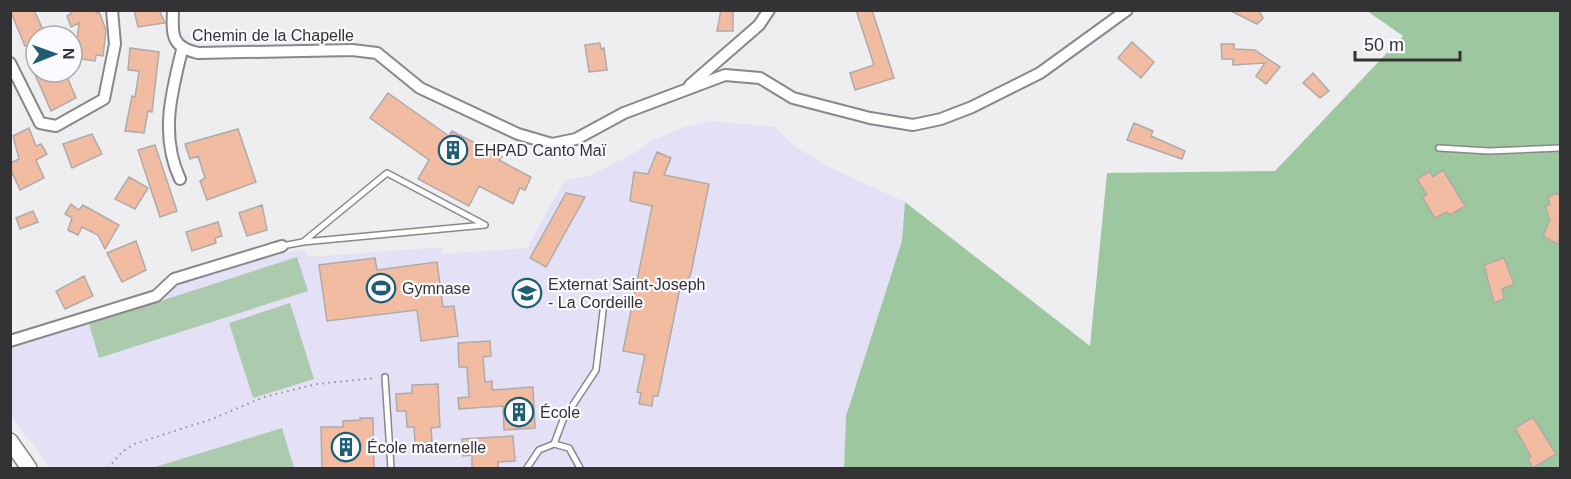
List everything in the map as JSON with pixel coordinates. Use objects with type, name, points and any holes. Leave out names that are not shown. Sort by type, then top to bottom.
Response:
[{"type":"main road","points":[[14,445],[29,468]]},
{"type":"main road","points":[[14,445],[38,468]]},
{"type":"street","points":[[10,63],[40,123],[56,126],[97,105],[104,99],[115,44],[112,10]]},
{"type":"street","name":"Chemin de la Chapelle","points":[[173,10],[175,41],[182,50],[198,53],[352,50],[377,53],[420,88],[518,134],[552,144],[576,139],[624,113],[725,75],[760,78],[794,98],[870,118],[913,125],[941,119],[972,107],[1040,73],[1127,10]]},
{"type":"street","points":[[682,91],[759,24],[770,10]]},
{"type":"street","points":[[180,178],[171,158],[169,124],[172,88],[182,50]]},
{"type":"street","points":[[10,341],[156,296],[174,279],[282,246]]},
{"type":"lane","points":[[1439,148],[1490,151],[1560,148]]},
{"type":"lane","points":[[282,246],[303,242],[485,225],[387,173],[303,242]]},
{"type":"lane","points":[[554,444],[563,420],[596,370],[604,303]]},
{"type":"lane","points":[[385,377],[391,468]]},
{"type":"lane","points":[[527,468],[539,450],[554,444],[569,448],[580,468]]},
{"type":"path","points":[[108,468],[122,452],[134,444],[212,418],[264,397],[317,384],[385,377]]},
{"type":"shaded area","name":"Externat Saint-Joseph - La Cordeille","points":[[710,121],[775,127],[793,145],[825,165],[905,202],[902,241],[846,416],[844,468],[51,468],[11,416],[11,349],[160,301],[177,285],[241,264],[304,249],[308,257],[442,247],[443,254],[527,248],[564,181],[591,175],[638,151],[651,141],[685,127]]},
{"type":"green space","points":[[1367,11],[1560,11],[1560,468],[844,468],[846,416],[902,241],[905,202],[1090,346],[1107,173],[1275,171],[1403,36]]},
{"type":"green space","points":[[297,257],[308,291],[99,358],[89,324]]},
{"type":"green space","points":[[290,303],[314,379],[253,398],[229,323]]},
{"type":"green space","points":[[282,428],[294,468],[155,468],[155,467]]},
{"type":"building","points":[[10,10],[34,10],[40,24],[24,24],[24,44]]},
{"type":"building","points":[[69,10],[103,10],[97,13],[100,14],[106,30],[103,56],[96,55],[95,61],[84,59],[84,24],[70,24],[67,16],[71,14]]},
{"type":"building","points":[[134,10],[159,10],[165,23],[138,27]]},
{"type":"building","points":[[721,10],[733,10],[733,31],[717,31]]},
{"type":"building","points":[[856,10],[872,10],[894,78],[855,90],[850,73],[874,65]]},
{"type":"building","points":[[1229,10],[1259,10],[1263,18],[1257,24]]},
{"type":"building","points":[[1132,42],[1154,62],[1141,78],[1118,58]]},
{"type":"building","points":[[600,43],[601,49],[604,48],[607,70],[589,72],[585,45]]},
{"type":"building","points":[[1221,44],[1234,44],[1234,49],[1255,50],[1280,67],[1266,84],[1256,76],[1265,63],[1233,65],[1233,59],[1222,59]]},
{"type":"building","points":[[130,48],[159,52],[152,112],[148,111],[144,133],[125,131],[132,96],[135,97],[139,71],[128,70]]},
{"type":"building","points":[[1313,73],[1329,91],[1320,98],[1303,83]]},
{"type":"building","points":[[39,84],[70,84],[76,98],[51,111]]},
{"type":"building","name":"EHPAD Canto Maï","points":[[388,93],[449,136],[452,131],[502,157],[499,160],[531,177],[525,190],[520,188],[513,204],[479,186],[469,206],[418,179],[429,160],[370,118]]},
{"type":"building","points":[[1134,123],[1153,131],[1151,136],[1185,151],[1182,159],[1127,140]]},
{"type":"building","points":[[29,128],[36,146],[41,144],[47,154],[36,160],[44,178],[20,190],[10,168],[10,163],[19,159],[13,136]]},
{"type":"building","points":[[238,129],[256,182],[207,200],[200,181],[205,178],[198,156],[190,159],[185,144]]},
{"type":"building","points":[[92,134],[102,154],[72,168],[63,144]]},
{"type":"building","points":[[155,145],[177,211],[160,217],[138,150]]},
{"type":"building","points":[[657,152],[671,158],[664,175],[709,184],[691,273],[686,284],[681,283],[658,396],[653,396],[652,406],[639,404],[641,393],[637,392],[645,355],[623,351],[652,206],[630,201],[634,172],[648,174]]},
{"type":"building","points":[[1443,170],[1465,206],[1450,215],[1447,212],[1435,218],[1422,197],[1427,195],[1417,179],[1430,171],[1433,177]]},
{"type":"building","points":[[129,177],[148,188],[135,209],[115,199]]},
{"type":"building","points":[[566,193],[585,197],[546,267],[530,258]]},
{"type":"building","points":[[1557,193],[1560,197],[1559,245],[1543,236],[1550,220],[1545,206],[1550,204],[1548,197]]},
{"type":"building","points":[[71,204],[79,210],[83,205],[119,225],[105,249],[98,235],[82,227],[78,235],[68,230],[72,218],[65,214]]},
{"type":"building","points":[[262,205],[267,230],[247,236],[239,213]]},
{"type":"building","points":[[33,211],[38,222],[20,229],[16,218]]},
{"type":"building","points":[[218,222],[222,236],[215,238],[216,243],[192,251],[186,232]]},
{"type":"building","points":[[136,241],[146,270],[122,282],[107,253]]},
{"type":"building","name":"Gymnase","points":[[375,258],[377,270],[437,262],[443,307],[454,306],[458,336],[421,341],[417,310],[327,321],[319,265]]},
{"type":"building","points":[[1504,258],[1514,284],[1502,289],[1504,299],[1494,303],[1484,265]]},
{"type":"building","points":[[84,276],[93,296],[65,309],[56,291]]},
{"type":"building","points":[[490,341],[491,356],[483,357],[485,382],[492,381],[492,390],[533,387],[535,428],[504,430],[503,406],[459,409],[458,398],[469,397],[467,367],[459,367],[458,343]]},
{"type":"building","points":[[438,384],[440,427],[431,428],[432,442],[415,443],[414,427],[407,427],[406,411],[397,411],[396,394],[412,393],[412,385]]},
{"type":"building","points":[[1533,417],[1556,454],[1533,468],[1528,459],[1531,457],[1515,428]]},
{"type":"building","name":"École maternelle","points":[[360,418],[373,418],[374,468],[322,468],[321,427],[343,427],[343,421],[360,420]]},
{"type":"building","name":"École","points":[[513,436],[515,461],[498,462],[498,468],[472,468],[472,455],[463,456],[462,439]]},
{"type":"place","name":"EHPAD Canto Maï","points":[[453,150]]},
{"type":"place","name":"Gymnase","points":[[381,288]]},
{"type":"place","name":"Externat Saint-Joseph - La Cordeille","points":[[527,293]]},
{"type":"place","name":"École","points":[[519,412]]},
{"type":"place","name":"École maternelle","points":[[346,447]]}]
